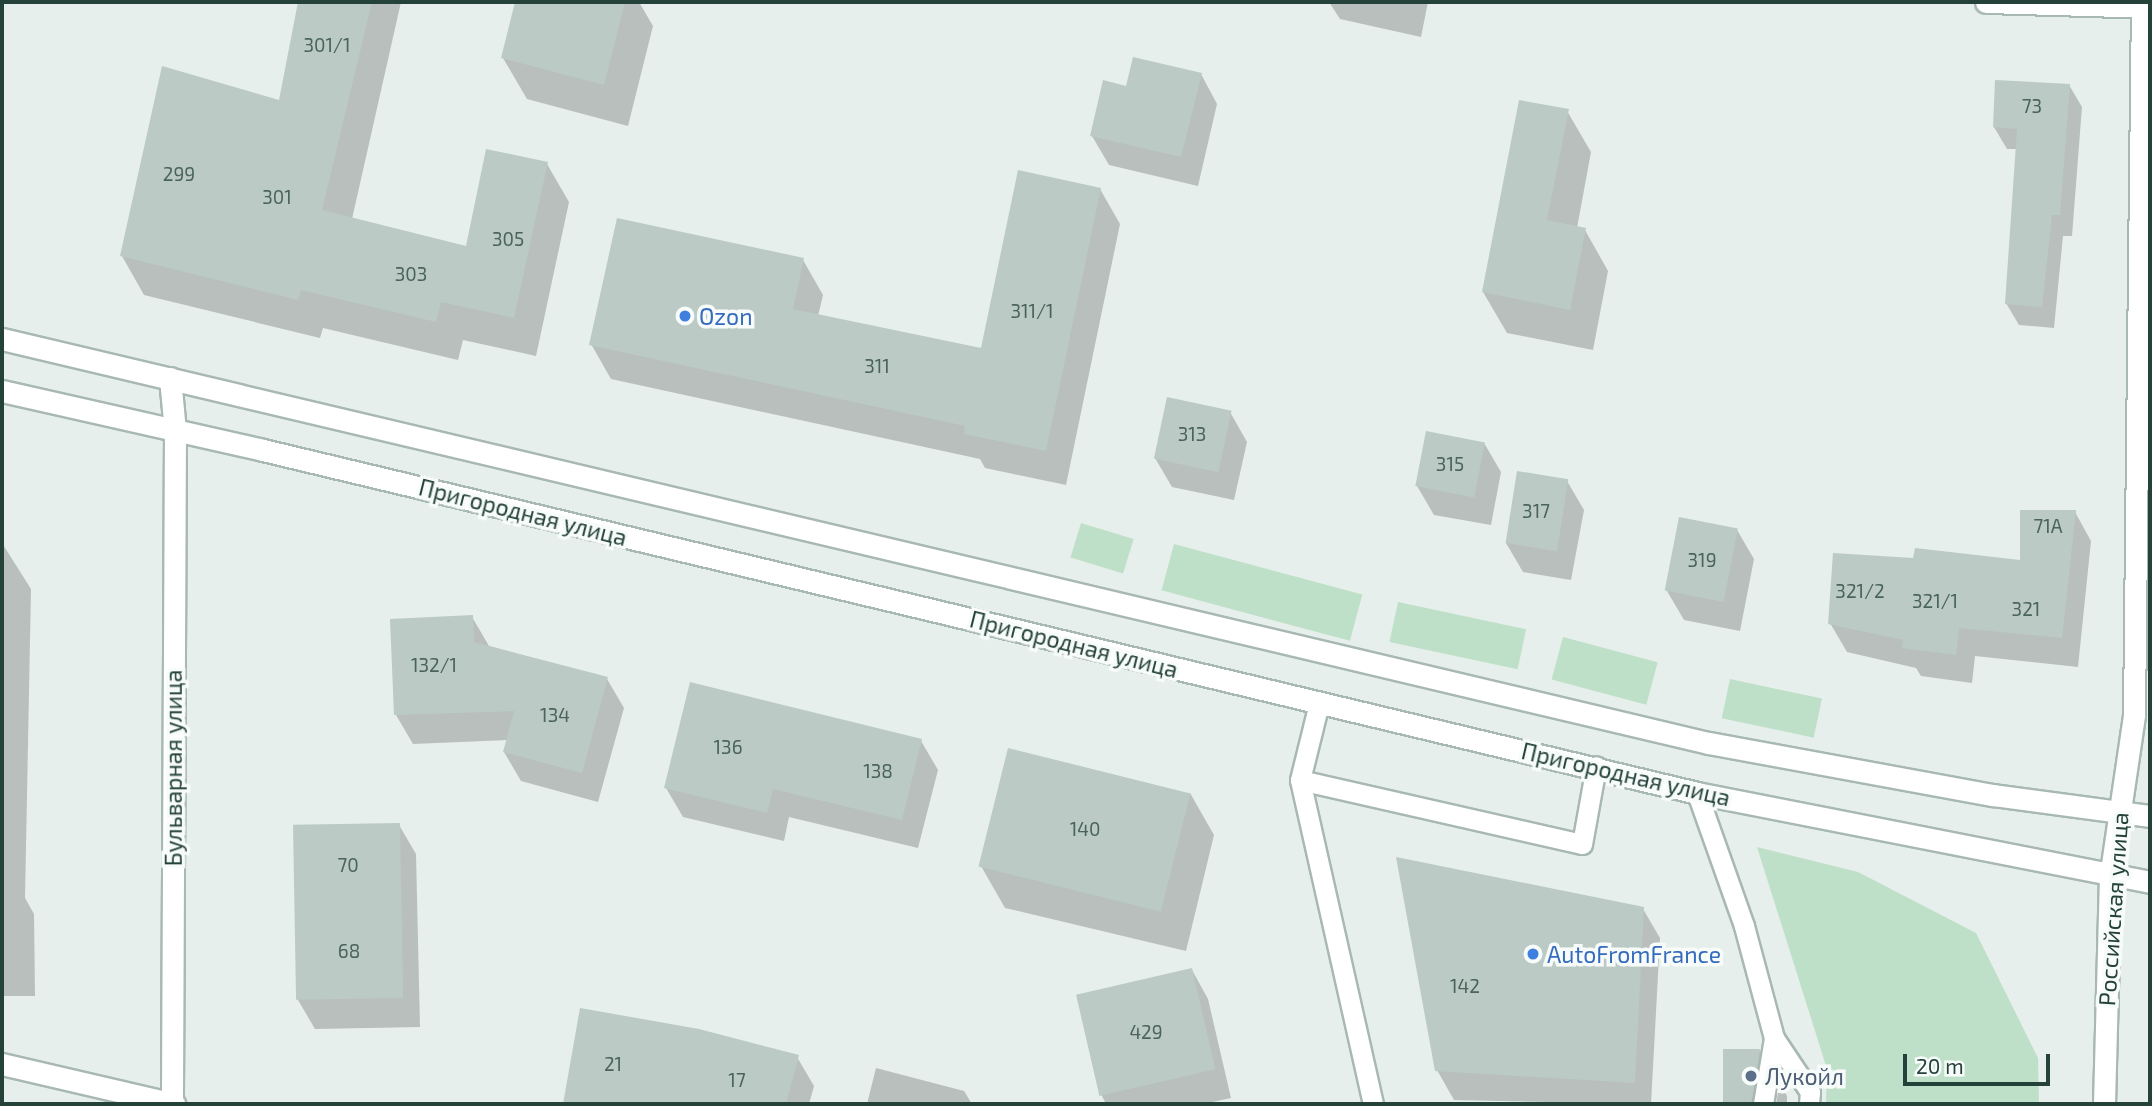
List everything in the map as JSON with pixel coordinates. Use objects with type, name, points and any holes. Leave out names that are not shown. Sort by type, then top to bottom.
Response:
[{"type":"street","points":[[1986,2],[2145,5]]},
{"type":"street","name":"Российская улица","points":[[2104,1104],[2110,878],[2117,815],[2134,715],[2145,5]]},
{"type":"street","points":[[2,339],[1709,743],[2117,815],[2150,816]]},
{"type":"street","name":"Бульварная улица","points":[[170,378],[175,431],[173,1104]]},
{"type":"street","name":"Пригородная улица","points":[[2,391],[1319,703],[1596,766],[1697,793],[2110,878],[2150,882]]},
{"type":"street","points":[[2,1064],[173,1104]]},
{"type":"lane","points":[[1319,703],[1300,780],[1373,1104]]},
{"type":"lane","points":[[1300,780],[1582,844],[1596,766]]},
{"type":"lane","points":[[1697,793],[1744,926],[1774,1038],[1810,1091],[1809,1104]]},
{"type":"lane","points":[[1763,1104],[1774,1038]]},
{"type":"green space","points":[[1081,523],[1134,539],[1123,574],[1070,557]]},
{"type":"green space","points":[[1174,544],[1362,594],[1350,641],[1162,590]]},
{"type":"green space","points":[[1398,602],[1526,629],[1518,669],[1389,642]]},
{"type":"green space","points":[[1563,637],[1658,662],[1646,705],[1552,680]]},
{"type":"green space","points":[[1730,679],[1822,699],[1814,738],[1722,718]]},
{"type":"green space","points":[[1757,847],[1858,872],[1976,933],[2038,1058],[2039,1104],[1826,1104],[1827,1069]]},
{"type":"building","points":[[298,2],[372,2],[322,210],[466,246],[486,149],[548,162],[514,318],[441,302],[436,322],[301,290],[298,300],[120,256],[162,66],[279,100]]},
{"type":"building","points":[[515,2],[625,2],[604,85],[501,58]]},
{"type":"building","points":[[1133,57],[1202,73],[1181,157],[1090,136],[1103,80],[1126,86]]},
{"type":"building","points":[[1995,80],[2070,84],[2060,215],[2052,215],[2042,307],[2005,304],[2017,129],[1993,127]]},
{"type":"building","points":[[1519,100],[1569,109],[1547,220],[1586,228],[1570,310],[1482,292]]},
{"type":"building","points":[[1018,170],[1101,188],[1046,451],[964,434],[965,426],[589,345],[617,218],[804,258],[793,309],[981,348]]},
{"type":"building","points":[[1167,397],[1232,411],[1218,472],[1154,459]]},
{"type":"building","points":[[1426,431],[1485,442],[1474,497],[1415,486]]},
{"type":"building","points":[[1517,471],[1568,479],[1557,551],[1506,543]]},
{"type":"building","points":[[2020,510],[2076,510],[2062,638],[1959,628],[1956,655],[1902,648],[1903,640],[1828,624],[1833,553],[1913,558],[1915,548],[2020,560]]},
{"type":"building","points":[[1679,517],[1738,528],[1724,602],[1665,591]]},
{"type":"building","points":[[473,615],[474,642],[608,677],[582,773],[503,752],[514,711],[394,715],[390,619]]},
{"type":"building","points":[[690,682],[922,739],[902,820],[773,789],[767,813],[664,788]]},
{"type":"building","points":[[1008,748],[1190,793],[1161,912],[978,866]]},
{"type":"building","points":[[400,823],[403,998],[296,1000],[293,825]]},
{"type":"building","points":[[1396,857],[1644,907],[1635,1083],[1435,1071]]},
{"type":"building","points":[[1192,968],[1215,1069],[1099,1096],[1076,995]]},
{"type":"building","points":[[580,1008],[699,1029],[799,1055],[786,1104],[563,1104]]},
{"type":"building","points":[[1723,1049],[1760,1049],[1751,1104],[1723,1104]]},
{"type":"place","name":"Ozon","points":[[685,316]]},
{"type":"place","name":"AutoFromFrance","points":[[1533,954]]},
{"type":"place","name":"Лукойл","points":[[1751,1076]]}]
